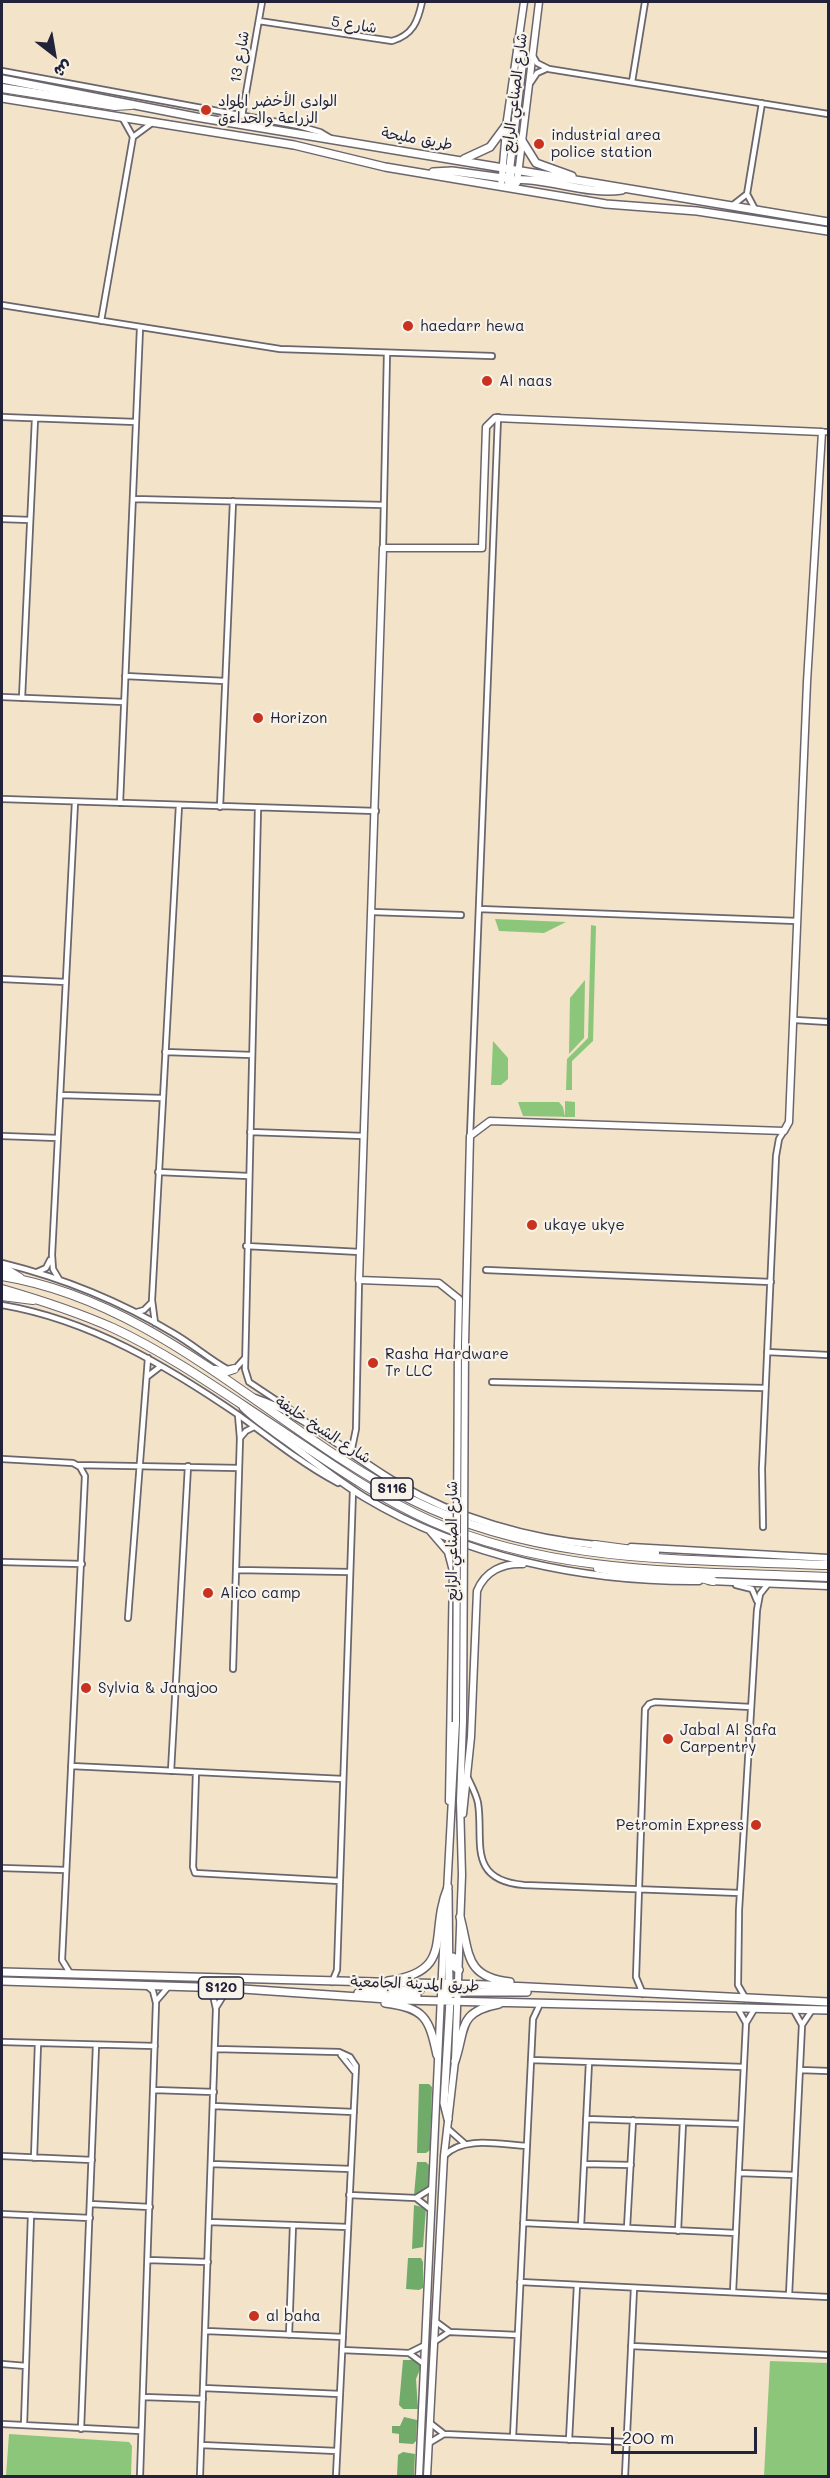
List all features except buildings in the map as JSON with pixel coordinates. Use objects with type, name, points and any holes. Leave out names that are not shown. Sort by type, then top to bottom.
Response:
[{"type":"highway","points":[[2,88],[115,106],[131,105]]},
{"type":"highway","points":[[2,1265],[14,1272],[21,1280]]},
{"type":"highway","name":"شارع الشيخ خليفة","points":[[2,1276],[66,1292],[115,1313],[164,1339],[363,1473],[413,1500],[462,1522],[521,1541],[572,1551],[683,1559],[828,1565]]},
{"type":"highway","name":"شارع الشيخ خليفة","points":[[2,1289],[42,1300],[132,1338],[365,1487],[415,1514],[450,1529],[514,1550],[592,1564],[828,1578]]},
{"type":"highway","points":[[2,1296],[42,1300]]},
{"type":"highway","points":[[209,1369],[225,1372],[234,1369]]},
{"type":"highway","points":[[595,1545],[683,1559]]},
{"type":"highway","points":[[592,1564],[610,1571],[701,1578],[713,1581]]},
{"type":"main road","name":"شارع الصناعي الرابع","points":[[508,179],[507,124],[524,2]]},
{"type":"main road","name":"شارع الصناعي الرابع","points":[[518,170],[539,2]]},
{"type":"main road","points":[[518,40],[522,67],[508,179],[600,192],[628,189]]},
{"type":"main road","name":"طريق مليحة","points":[[2,79],[117,99],[131,105],[460,160],[508,179],[618,206],[685,210],[828,231]]},
{"type":"main road","name":"طريق مليحة","points":[[2,98],[294,145],[368,164],[429,173],[508,179],[518,170],[828,222]]},
{"type":"main road","points":[[460,160],[477,156],[490,147],[507,124]]},
{"type":"main road","points":[[522,140],[537,164],[576,180]]},
{"type":"main road","points":[[359,1280],[383,548],[482,548],[486,427],[490,420],[498,417],[825,432],[807,682],[790,1116],[784,1131],[490,1121],[470,1136]]},
{"type":"main road","name":"شارع الصناعي الرابع","points":[[450,1995],[459,1970],[462,1345],[470,1136]]},
{"type":"main road","name":"شارع الصناعي الرابع","points":[[359,1280],[439,1283],[459,1299],[462,1345]]},
{"type":"main road","points":[[249,1396],[278,1407],[398,1484],[455,1511],[501,1527],[595,1545],[828,1558]]},
{"type":"main road","points":[[238,1404],[256,1420],[350,1488],[424,1527],[496,1554],[541,1566],[601,1577],[828,1586]]},
{"type":"main road","points":[[424,1527],[444,1546],[453,1571],[448,1757],[451,1821]]},
{"type":"main road","points":[[461,1826],[467,1776],[477,1591],[488,1575],[499,1567],[511,1564],[541,1566]]},
{"type":"main road","name":"شارع الصناعي الرابع","points":[[444,1985],[442,1934],[448,1887],[459,1721]]},
{"type":"main road","points":[[448,1887],[454,1914],[452,1963],[459,1970]]},
{"type":"main road","points":[[377,1984],[409,1978],[429,1965],[436,1952],[440,1913],[448,1887]]},
{"type":"main road","points":[[450,1898],[444,1985],[450,1995],[455,2061]]},
{"type":"main road","points":[[460,1917],[469,1958],[480,1972],[496,1980],[533,1985],[542,1989]]},
{"type":"main road","name":"طريق المدينة الجامعية","points":[[2,1972],[444,1985],[450,1995]]},
{"type":"main road","name":"طريق المدينة الجامعية","points":[[2,1981],[206,1987],[348,1996],[450,1995],[510,2001],[828,2010]]},
{"type":"main road","points":[[362,1996],[370,1990],[420,1990],[422,1985]]},
{"type":"main road","points":[[450,1995],[525,1992],[542,1989],[828,2001]]},
{"type":"main road","points":[[418,2476],[437,2055],[450,1995]]},
{"type":"main road","points":[[448,2119],[444,2103],[450,1995]]},
{"type":"main road","points":[[362,1996],[407,2006],[418,2012],[431,2026],[437,2055]]},
{"type":"main road","points":[[427,2476],[444,2156],[455,2061],[461,2032],[470,2015],[483,2007],[510,2001]]},
{"type":"main road","points":[[428,2280],[432,2284],[434,2318]]},
{"type":"street","name":"شارع 13","points":[[242,116],[262,2]]},
{"type":"street","name":"شارع 5","points":[[259,21],[386,42],[398,39],[413,29],[422,2]]},
{"type":"street","points":[[632,82],[645,2]]},
{"type":"street","points":[[532,56],[537,63],[549,69],[828,114]]},
{"type":"street","points":[[529,85],[537,73],[549,69]]},
{"type":"street","points":[[2,71],[309,128],[330,138]]},
{"type":"street","points":[[755,209],[747,194],[762,103]]},
{"type":"street","points":[[101,321],[133,137],[129,126],[122,118]]},
{"type":"street","points":[[133,137],[152,123]]},
{"type":"street","points":[[731,205],[747,194]]},
{"type":"street","points":[[2,305],[280,349],[492,356]]},
{"type":"street","points":[[120,803],[140,328]]},
{"type":"street","points":[[383,548],[387,353]]},
{"type":"street","points":[[2,417],[136,422]]},
{"type":"street","points":[[470,1136],[498,417]]},
{"type":"street","points":[[22,698],[35,418]]},
{"type":"street","points":[[133,499],[384,505]]},
{"type":"street","points":[[220,807],[233,501]]},
{"type":"street","points":[[2,519],[30,520]]},
{"type":"street","points":[[125,676],[225,681]]},
{"type":"street","points":[[2,697],[124,702]]},
{"type":"street","points":[[2,799],[376,811]]},
{"type":"street","points":[[59,1278],[53,1269],[52,1255],[75,802]]},
{"type":"street","points":[[155,1323],[152,1300],[179,805]]},
{"type":"street","points":[[258,808],[246,1246],[245,1374],[249,1382],[320,1432]]},
{"type":"street","points":[[479,909],[797,921]]},
{"type":"street","points":[[372,912],[461,915]]},
{"type":"street","points":[[2,979],[66,982]]},
{"type":"street","points":[[795,1020],[828,1022]]},
{"type":"street","points":[[165,1052],[252,1055]]},
{"type":"street","points":[[60,1095],[162,1098]]},
{"type":"street","points":[[763,1527],[762,1469],[765,1388],[777,1150],[784,1131]]},
{"type":"street","points":[[250,1132],[365,1136]]},
{"type":"street","points":[[2,1136],[58,1138]]},
{"type":"street","points":[[159,1172],[248,1176]]},
{"type":"street","points":[[246,1246],[360,1252]]},
{"type":"street","points":[[37,1272],[48,1266],[52,1255]]},
{"type":"street","points":[[2,1265],[37,1272],[79,1285],[136,1312],[224,1367],[234,1369],[244,1359]]},
{"type":"street","points":[[486,1269],[771,1282]]},
{"type":"street","points":[[351,1454],[356,1429],[359,1280]]},
{"type":"street","points":[[136,1312],[144,1311],[152,1300]]},
{"type":"street","points":[[2,1305],[76,1324],[148,1358],[238,1415],[332,1479],[350,1488],[350,1572],[337,1970],[332,1982]]},
{"type":"street","points":[[767,1352],[828,1355]]},
{"type":"street","points":[[128,1618],[138,1464],[148,1358]]},
{"type":"street","points":[[148,1376],[161,1366]]},
{"type":"street","points":[[492,1382],[765,1388]]},
{"type":"street","points":[[233,1669],[240,1438],[238,1415]]},
{"type":"street","points":[[240,1438],[254,1427]]},
{"type":"street","points":[[2,1459],[77,1465],[138,1464],[239,1468]]},
{"type":"street","points":[[73,1975],[64,1967],[62,1960],[85,1480],[83,1471],[77,1465]]},
{"type":"street","points":[[171,1771],[188,1466]]},
{"type":"street","points":[[2,1562],[82,1564]]},
{"type":"street","points":[[236,1570],[350,1572]]},
{"type":"street","points":[[723,1581],[752,1589],[756,1596],[757,1610]]},
{"type":"street","points":[[746,1999],[738,1985],[740,1893],[757,1610],[760,1594],[768,1584]]},
{"type":"street","points":[[643,1994],[636,1977],[646,1706],[655,1702],[751,1707]]},
{"type":"street","points":[[71,1766],[343,1779]]},
{"type":"street","points":[[196,1772],[193,1867],[195,1873],[340,1881]]},
{"type":"street","points":[[467,1776],[478,1802],[480,1852],[485,1866],[496,1876],[517,1884],[740,1893]]},
{"type":"street","points":[[2,1868],[66,1870]]},
{"type":"street","points":[[50,1974],[56,1970],[62,1960]]},
{"type":"street","points":[[337,1970],[343,1983]]},
{"type":"street","points":[[729,1998],[738,1985]]},
{"type":"street","points":[[140,2476],[156,2003],[153,1992],[147,1986]]},
{"type":"street","points":[[156,2003],[162,1991],[169,1986]]},
{"type":"street","points":[[200,2476],[216,2008],[213,1995],[206,1987]]},
{"type":"street","points":[[216,2008],[221,1995],[228,1988]]},
{"type":"street","points":[[525,2001],[533,2019]]},
{"type":"street","points":[[513,2437],[533,2019],[542,2002]]},
{"type":"street","points":[[737,2007],[746,2023]]},
{"type":"street","points":[[733,2292],[746,2023],[755,2008]]},
{"type":"street","points":[[793,2009],[802,2025]]},
{"type":"street","points":[[789,2295],[802,2025],[812,2010]]},
{"type":"street","points":[[2,2042],[155,2046]]},
{"type":"street","points":[[34,2158],[38,2043]]},
{"type":"street","points":[[81,2429],[96,2044]]},
{"type":"street","points":[[215,2049],[335,2052],[350,2057],[356,2066],[336,2476]]},
{"type":"street","points":[[531,2060],[744,2067]]},
{"type":"street","points":[[581,2226],[589,2062]]},
{"type":"street","points":[[800,2070],[828,2071]]},
{"type":"street","points":[[154,2090],[214,2092]]},
{"type":"street","points":[[213,2106],[354,2112]]},
{"type":"street","points":[[586,2119],[741,2124]]},
{"type":"street","points":[[627,2228],[633,2120]]},
{"type":"street","points":[[678,2231],[683,2122]]},
{"type":"street","points":[[447,2128],[464,2143]]},
{"type":"street","points":[[444,2156],[453,2148],[464,2143],[527,2146]]},
{"type":"street","points":[[2,2156],[92,2160]]},
{"type":"street","points":[[584,2163],[631,2165]]},
{"type":"street","points":[[211,2164],[351,2169]]},
{"type":"street","points":[[739,2173],[795,2175]]},
{"type":"street","points":[[349,2195],[416,2198],[432,2188]]},
{"type":"street","points":[[416,2198],[431,2210]]},
{"type":"street","points":[[90,2204],[150,2207]]},
{"type":"street","points":[[2,2214],[90,2218]]},
{"type":"street","points":[[24,2425],[31,2216]]},
{"type":"street","points":[[209,2222],[348,2227]]},
{"type":"street","points":[[523,2223],[736,2234]]},
{"type":"street","points":[[289,2335],[293,2225]]},
{"type":"street","points":[[148,2260],[208,2262]]},
{"type":"street","points":[[520,2282],[828,2297]]},
{"type":"street","points":[[569,2440],[577,2285]]},
{"type":"street","points":[[625,2476],[634,2288]]},
{"type":"street","points":[[434,2318],[450,2332]]},
{"type":"street","points":[[206,2331],[343,2337]]},
{"type":"street","points":[[434,2342],[450,2332],[518,2335]]},
{"type":"street","points":[[342,2350],[410,2353],[425,2345]]},
{"type":"street","points":[[631,2346],[828,2355]]},
{"type":"street","points":[[410,2353],[424,2365]]},
{"type":"street","points":[[2,2364],[26,2366]]},
{"type":"street","points":[[203,2388],[340,2394]]},
{"type":"street","points":[[143,2397],[203,2399]]},
{"type":"street","points":[[430,2423],[444,2434]]},
{"type":"street","points":[[2,2424],[141,2432]]},
{"type":"street","points":[[429,2443],[444,2434],[626,2442]]},
{"type":"street","points":[[201,2445],[338,2451]]},
{"type":"green space","points":[[495,919],[566,922],[544,933],[499,931]]},
{"type":"green space","points":[[591,925],[596,926],[593,1041],[572,1061],[572,1090],[566,1090],[567,1059],[588,1038]]},
{"type":"green space","points":[[585,980],[584,1038],[569,1054],[570,998]]},
{"type":"green space","points":[[493,1041],[508,1058],[508,1079],[501,1085],[491,1085]]},
{"type":"green space","points":[[565,1101],[575,1102],[575,1117],[565,1117]]},
{"type":"green space","points":[[518,1102],[559,1102],[563,1107],[565,1117],[523,1116]]},
{"type":"green space","points":[[419,2084],[429,2084],[432,2087],[430,2150],[426,2153],[417,2153]]},
{"type":"green space","points":[[417,2162],[426,2162],[429,2165],[430,2188],[419,2196],[414,2195]]},
{"type":"green space","points":[[414,2205],[426,2208],[423,2247],[412,2249]]},
{"type":"green space","points":[[408,2258],[421,2258],[423,2262],[423,2288],[419,2290],[406,2289]]},
{"type":"green space","points":[[403,2360],[415,2360],[421,2367],[416,2379],[418,2409],[403,2409],[399,2405]]},
{"type":"green space","points":[[770,2361],[828,2363],[828,2476],[764,2476]]},
{"type":"green space","points":[[404,2417],[417,2420],[416,2441],[413,2444],[399,2443],[399,2434],[392,2433],[392,2426],[400,2426]]},
{"type":"green space","points":[[9,2434],[129,2442],[132,2446],[131,2476],[6,2476]]},
{"type":"green space","points":[[403,2452],[415,2454],[414,2476],[397,2476],[398,2455]]},
{"type":"place","name":"الوادى الأخضر المواد الزراعة والحداءق","points":[[206,110]]},
{"type":"place","name":"industrial area police station","points":[[539,144]]},
{"type":"place","name":"haedarr hewa","points":[[408,326]]},
{"type":"place","name":"Al naas","points":[[487,381]]},
{"type":"place","name":"Horizon","points":[[258,718]]},
{"type":"place","name":"ukaye ukye","points":[[532,1225]]},
{"type":"place","name":"Rasha Hardware Tr LLC","points":[[373,1363]]},
{"type":"place","name":"Alico camp","points":[[208,1593]]},
{"type":"place","name":"Sylvia & Jangjoo","points":[[86,1688]]},
{"type":"place","name":"Jabal Al Safa Carpentry","points":[[668,1739]]},
{"type":"place","name":"Petromin Express","points":[[756,1825]]},
{"type":"place","name":"al baha","points":[[254,2316]]}]
